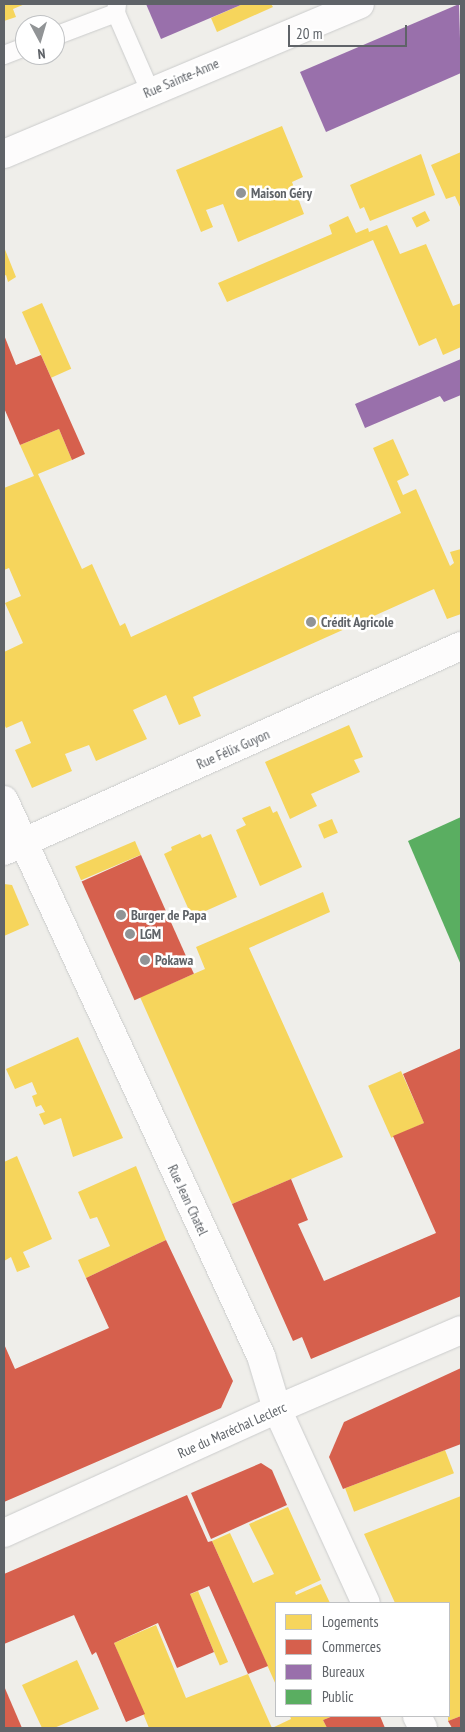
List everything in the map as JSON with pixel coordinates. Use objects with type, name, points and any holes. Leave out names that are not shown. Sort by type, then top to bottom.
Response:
[{"type":"street","name":"Rue Sainte-Anne","points":[[4,154],[360,4]]},
{"type":"street","name":"Rue Félix Guyon","points":[[13,846],[461,646]]},
{"type":"street","name":"Rue Jean Chatel","points":[[4,800],[13,846],[261,1356],[277,1409],[366,1602]]},
{"type":"street","name":"Rue du Maréchal Leclerc","points":[[4,1533],[277,1409],[461,1330]]},
{"type":"lane","points":[[65,31],[117,8],[150,91]]},
{"type":"building: Logements","points":[[4,4],[25,4],[13,9],[15,17],[4,21]]},
{"type":"building: Logements","points":[[243,4],[271,4],[273,7],[217,32],[211,18]]},
{"type":"building: Logements","name":"Maison Géry","points":[[282,126],[303,177],[292,182],[304,214],[238,242],[223,204],[206,210],[213,227],[201,232],[176,170]]},
{"type":"building: Logements","points":[[461,152],[461,209],[455,196],[446,199],[431,165]]},
{"type":"building: Logements","points":[[421,154],[435,195],[370,221],[364,207],[360,209],[350,185]]},
{"type":"building: Logements","points":[[425,211],[430,221],[417,228],[412,218]]},
{"type":"building: Logements","points":[[348,216],[356,233],[368,228],[369,232],[387,225],[400,254],[426,244],[453,306],[461,303],[461,347],[443,355],[436,338],[419,346],[373,240],[227,302],[218,283],[332,234],[329,225]]},
{"type":"building: Logements","points":[[4,247],[16,277],[8,282],[6,275],[4,276]]},
{"type":"building: Logements","points":[[42,303],[71,369],[51,378],[22,312]]},
{"type":"building: Logements","points":[[59,429],[72,460],[38,474],[82,569],[92,564],[120,626],[125,623],[131,637],[401,513],[373,448],[393,439],[409,475],[397,481],[403,495],[416,489],[450,566],[454,563],[450,552],[461,549],[461,614],[447,619],[434,589],[193,697],[201,716],[179,725],[166,695],[133,710],[147,739],[96,761],[89,745],[65,754],[72,771],[32,788],[15,750],[31,743],[22,721],[6,728],[4,724],[4,652],[23,643],[5,603],[21,596],[9,568],[4,570],[4,488],[34,476],[20,445]]},
{"type":"building: Logements","points":[[349,725],[363,757],[354,760],[360,772],[311,794],[317,806],[290,819],[265,762]]},
{"type":"building: Logements","points":[[270,806],[273,813],[277,811],[302,867],[260,886],[236,830],[246,825],[242,818]]},
{"type":"building: Logements","points":[[332,819],[338,833],[324,839],[318,825]]},
{"type":"building: Logements","points":[[200,834],[202,838],[211,834],[237,897],[192,917],[164,854],[172,850],[171,847]]},
{"type":"building: Logements","points":[[135,841],[141,855],[81,880],[75,866]]},
{"type":"building: Logements","points":[[4,884],[12,885],[29,925],[4,936]]},
{"type":"building: Logements","points":[[323,892],[330,912],[249,948],[343,1157],[232,1204],[140,997],[205,969],[196,947]]},
{"type":"building: Logements","points":[[78,1037],[123,1138],[73,1157],[61,1118],[44,1125],[39,1114],[45,1112],[41,1105],[36,1107],[32,1096],[37,1094],[32,1082],[15,1089],[6,1069]]},
{"type":"building: Logements","points":[[401,1071],[424,1123],[391,1138],[368,1086]]},
{"type":"building: Logements","points":[[17,1156],[52,1239],[23,1252],[30,1267],[17,1272],[11,1257],[4,1261],[4,1162]]},
{"type":"building: Logements","points":[[136,1166],[166,1240],[86,1278],[78,1260],[110,1246],[97,1217],[90,1219],[78,1192]]},
{"type":"building: Logements","points":[[445,1450],[454,1473],[354,1512],[345,1488]]},
{"type":"building: Logements","points":[[461,1496],[461,1716],[448,1721],[448,1717],[450,1717],[450,1602],[395,1602],[364,1534]]},
{"type":"building: Logements","points":[[288,1507],[321,1580],[295,1592],[296,1595],[321,1584],[330,1602],[275,1602],[275,1683],[212,1541],[230,1533],[253,1583],[274,1574],[249,1524]]},
{"type":"building: Logements","points":[[198,1591],[228,1662],[220,1665],[190,1595]]},
{"type":"building: Logements","points":[[156,1625],[186,1698],[248,1674],[272,1728],[149,1728],[114,1643]]},
{"type":"building: Logements","points":[[77,1660],[99,1709],[54,1728],[42,1728],[22,1685]]},
{"type":"building: Logements","points":[[290,1717],[330,1717],[323,1720],[327,1728],[272,1728],[291,1719]]},
{"type":"building: Commerces","points":[[4,335],[16,365],[41,355],[85,454],[72,460],[59,429],[20,445],[4,408]]},
{"type":"building: Commerces","points":[[141,855],[194,974],[134,1000],[82,881]]},
{"type":"building: Commerces","points":[[461,1048],[461,1296],[311,1359],[302,1337],[293,1341],[232,1204],[291,1179],[308,1220],[298,1224],[324,1281],[436,1233],[393,1136],[424,1123],[403,1074]]},
{"type":"building: Commerces","points":[[166,1240],[233,1381],[221,1408],[4,1502],[4,1344],[15,1369],[109,1328],[86,1278]]},
{"type":"building: Commerces","points":[[461,1368],[461,1444],[343,1489],[329,1457],[344,1422]]},
{"type":"building: Commerces","points":[[261,1463],[272,1470],[287,1505],[211,1539],[191,1493]]},
{"type":"building: Commerces","points":[[187,1495],[208,1542],[212,1541],[268,1666],[248,1674],[209,1586],[190,1594],[214,1652],[177,1668],[158,1623],[114,1643],[145,1714],[126,1722],[96,1652],[92,1655],[74,1615],[4,1644],[4,1574]]},
{"type":"building: Commerces","points":[[4,1686],[22,1728],[4,1728]]},
{"type":"building: Commerces","points":[[461,1716],[461,1728],[452,1728],[448,1721]]},
{"type":"building: Commerces","points":[[330,1717],[380,1717],[385,1728],[327,1728],[323,1720]]},
{"type":"building: Bureaux","points":[[146,4],[243,4],[161,39]]},
{"type":"building: Bureaux","points":[[459,4],[461,73],[326,132],[300,72]]},
{"type":"building: Bureaux","points":[[461,359],[461,395],[444,402],[440,396],[365,428],[355,404]]},
{"type":"building: Public","points":[[461,817],[461,965],[408,841]]},
{"type":"place","name":"Maison Géry","points":[[241,193]]},
{"type":"place","name":"Crédit Agricole","points":[[311,622]]},
{"type":"place","name":"Burger de Papa","points":[[121,915]]},
{"type":"place","name":"LGM","points":[[130,934]]},
{"type":"place","name":"Pokawa","points":[[145,960]]}]
